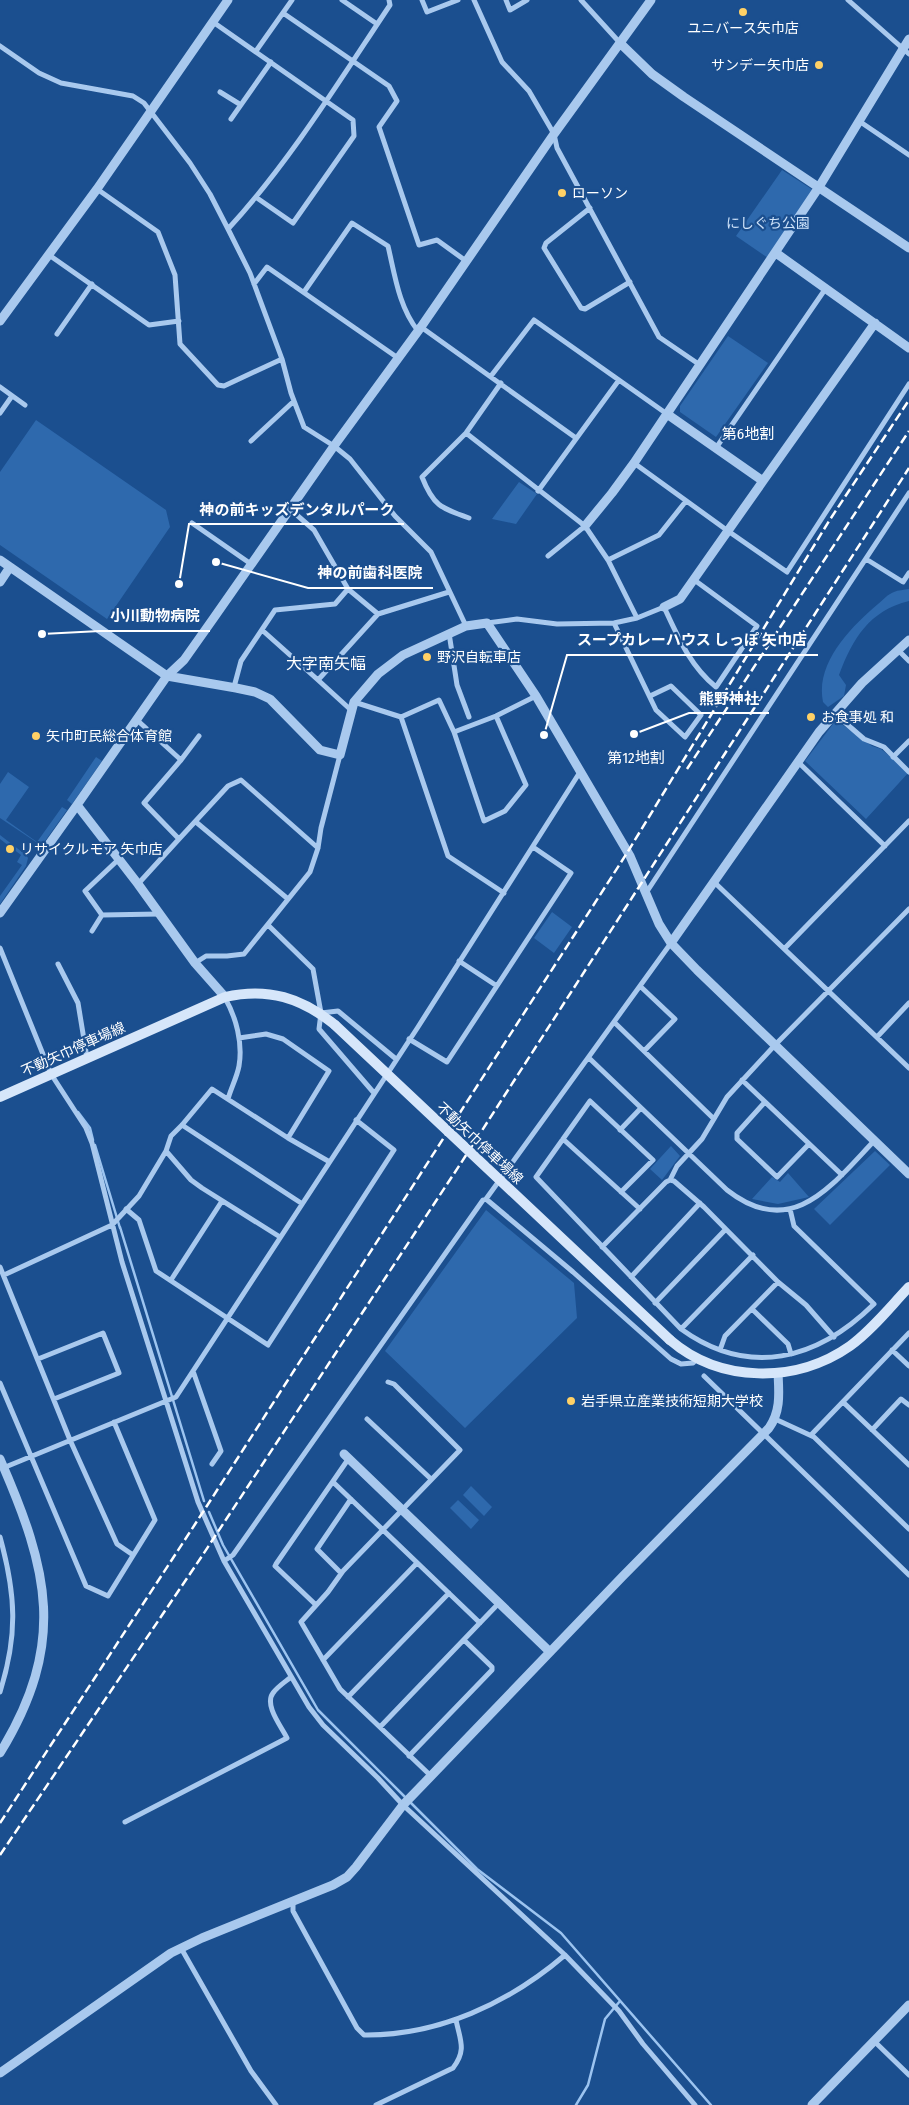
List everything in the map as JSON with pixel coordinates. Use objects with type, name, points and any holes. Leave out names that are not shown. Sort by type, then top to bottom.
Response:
[{"type":"main road","name":"不動矢巾停車場線","points":[[0,1096],[225,997],[243,993],[263,993],[282,996],[321,1013],[335,1025],[670,1340],[698,1358],[738,1372],[778,1373],[819,1363],[844,1350],[866,1332],[909,1287]]},
{"type":"street","points":[[0,321],[97,189],[228,0]]},
{"type":"street","points":[[256,51],[292,0]]},
{"type":"street","points":[[342,0],[377,24]]},
{"type":"street","points":[[228,229],[257,198],[353,61],[390,5],[389,0]]},
{"type":"street","points":[[422,0],[426,12],[458,0]]},
{"type":"street","points":[[474,0],[502,62],[529,91],[554,134],[557,148],[659,337],[700,365]]},
{"type":"street","points":[[506,0],[510,10],[527,0]]},
{"type":"street","points":[[581,0],[621,44],[652,74],[909,248]]},
{"type":"street","points":[[0,912],[167,676],[184,660],[334,446],[419,329],[554,134],[651,0]]},
{"type":"street","points":[[848,0],[906,51]]},
{"type":"street","points":[[283,13],[390,86],[396,101],[379,127],[420,245],[437,240],[466,261]]},
{"type":"street","points":[[213,22],[353,120],[354,136],[293,223],[257,198]]},
{"type":"street","points":[[548,556],[585,526],[634,463],[819,187],[859,121],[906,51],[909,39]]},
{"type":"street","points":[[0,46],[38,73],[61,83],[132,96],[144,103],[190,163],[210,194],[228,229],[254,284],[282,359],[294,402],[304,428],[334,446],[350,460],[395,516],[431,552],[466,626]]},
{"type":"street","points":[[231,119],[271,62]]},
{"type":"street","points":[[220,92],[241,105]]},
{"type":"street","points":[[859,121],[909,156]]},
{"type":"street","points":[[97,189],[158,232],[175,275],[180,321],[180,344],[218,385],[224,386],[282,359]]},
{"type":"street","points":[[590,208],[546,243],[544,248],[582,308],[585,309],[630,282]]},
{"type":"street","points":[[304,292],[352,223],[388,246],[401,301],[408,319],[419,329],[491,376],[576,438]]},
{"type":"street","points":[[776,253],[909,348]]},
{"type":"street","points":[[50,255],[149,325],[180,321]]},
{"type":"street","points":[[254,284],[268,267],[398,358]]},
{"type":"street","points":[[57,334],[92,284]]},
{"type":"street","points":[[716,448],[826,288]]},
{"type":"street","points":[[491,376],[534,320],[763,481]]},
{"type":"street","points":[[195,963],[206,956],[244,954],[310,872],[318,848],[321,828],[353,707],[378,674],[403,655],[466,626],[517,619],[557,624],[614,623],[637,618],[680,598],[876,323]]},
{"type":"street","points":[[538,491],[619,380]]},
{"type":"street","points":[[469,518],[441,507],[429,495],[422,477],[466,433],[501,383]]},
{"type":"street","points":[[634,463],[787,572],[909,384]]},
{"type":"street","points":[[0,388],[25,405]]},
{"type":"street","points":[[0,413],[12,396]]},
{"type":"street","points":[[250,441],[294,402]]},
{"type":"street","points":[[466,433],[585,526],[608,560],[637,618]]},
{"type":"street","points":[[646,892],[909,493]]},
{"type":"street","points":[[608,560],[659,535],[686,501]]},
{"type":"street","points":[[290,509],[314,530],[348,589],[378,614]]},
{"type":"street","points":[[192,523],[251,564]]},
{"type":"street","points":[[866,558],[903,582],[909,573]]},
{"type":"street","points":[[0,560],[167,676],[255,692],[270,699],[320,750],[340,755]]},
{"type":"street","points":[[0,582],[10,567]]},
{"type":"street","points":[[664,607],[684,648],[703,677],[716,687],[757,626],[693,579]]},
{"type":"street","points":[[234,687],[241,661],[275,610],[335,604],[348,589]]},
{"type":"street","points":[[318,680],[378,614],[449,592]]},
{"type":"street","points":[[487,623],[536,696],[630,856],[659,924],[671,943],[696,970],[909,1174]]},
{"type":"street","points":[[614,623],[656,710],[685,737],[701,715],[671,686],[650,696]]},
{"type":"street","points":[[262,630],[318,680],[353,707],[401,717],[439,700],[454,732],[484,821],[505,811],[526,785],[496,716]]},
{"type":"street","points":[[450,633],[457,685],[469,717]]},
{"type":"street","points":[[229,1558],[483,1200],[486,1200],[671,943],[797,761],[834,713],[862,683],[909,640]]},
{"type":"street","points":[[898,650],[909,661]]},
{"type":"street","points":[[454,732],[496,716],[536,696]]},
{"type":"street","points":[[834,713],[864,739],[884,747],[909,772]]},
{"type":"street","points":[[401,717],[448,856],[504,893]]},
{"type":"street","points":[[137,720],[181,760]]},
{"type":"street","points":[[179,839],[144,803],[199,736]]},
{"type":"street","points":[[893,757],[909,741]]},
{"type":"street","points":[[797,761],[885,846]]},
{"type":"street","points":[[0,1754],[16,1726],[31,1691],[44,1636],[44,1602],[40,1571],[34,1547],[1,1465],[70,1440],[176,1397],[328,1161],[460,962],[580,772]]},
{"type":"street","points":[[138,884],[228,786],[241,780],[318,848]]},
{"type":"street","points":[[77,805],[138,884],[195,963],[225,997],[230,1006],[239,1038],[240,1066],[228,1099]]},
{"type":"street","points":[[785,948],[909,820]]},
{"type":"street","points":[[196,822],[288,899]]},
{"type":"street","points":[[409,1039],[447,1062],[571,873],[533,847]]},
{"type":"street","points":[[102,915],[85,891],[119,859]]},
{"type":"street","points":[[713,881],[909,1068]]},
{"type":"street","points":[[602,1247],[670,1180],[677,1166],[702,1139],[727,1097],[742,1080],[909,909]]},
{"type":"street","points":[[102,915],[160,914]]},
{"type":"street","points":[[92,931],[102,915]]},
{"type":"street","points":[[268,925],[313,969],[321,1013],[319,1029],[374,1093]]},
{"type":"street","points":[[0,948],[51,1074],[86,1128],[92,1143],[114,1223],[198,1502],[291,1677],[319,1720],[565,1956],[617,2009],[642,2044],[695,2105]]},
{"type":"street","points":[[460,962],[497,986]]},
{"type":"street","points":[[58,964],[78,1003],[87,1058]]},
{"type":"street","points":[[640,986],[675,1019],[644,1052]]},
{"type":"street","points":[[876,1037],[909,1003]]},
{"type":"street","points":[[321,1013],[338,1011],[396,1059]]},
{"type":"street","points":[[614,1022],[714,1119]]},
{"type":"street","points":[[239,1038],[266,1034],[283,1039],[329,1071],[288,1138]]},
{"type":"street","points":[[589,1058],[738,1199],[763,1208],[790,1209],[815,1200],[874,1141]]},
{"type":"street","points":[[742,1080],[842,1175]]},
{"type":"street","points":[[4,1275],[114,1223],[139,1196],[166,1151],[171,1136],[182,1126],[212,1089],[288,1138],[328,1161]]},
{"type":"street","points":[[622,1192],[652,1160],[590,1101],[536,1176],[681,1329],[697,1340],[729,1354],[756,1357],[803,1352],[834,1337],[874,1304],[794,1226],[790,1209]]},
{"type":"street","points":[[766,1102],[737,1133],[737,1139],[777,1177],[809,1144]]},
{"type":"street","points":[[620,1130],[641,1108]]},
{"type":"street","points":[[126,1209],[139,1220],[156,1271],[268,1345],[394,1150],[356,1120]]},
{"type":"street","points":[[182,1126],[301,1203]]},
{"type":"street","points":[[563,1139],[640,1209]]},
{"type":"street","points":[[166,1151],[191,1180],[280,1237]]},
{"type":"street","points":[[670,1180],[674,1181],[700,1203],[778,1282],[806,1305],[834,1337]]},
{"type":"street","points":[[486,1200],[573,1272],[671,1359],[681,1364],[693,1363],[698,1358]]},
{"type":"street","points":[[170,1280],[222,1201]]},
{"type":"street","points":[[631,1277],[700,1203]]},
{"type":"street","points":[[655,1303],[725,1230]]},
{"type":"street","points":[[681,1329],[753,1255]]},
{"type":"street","points":[[0,1267],[70,1440],[117,1544],[134,1555]]},
{"type":"street","points":[[720,1350],[725,1336],[778,1282]]},
{"type":"street","points":[[752,1309],[788,1344],[791,1354]]},
{"type":"street","points":[[811,1435],[909,1332]]},
{"type":"street","points":[[38,1360],[103,1333],[119,1373],[54,1399]]},
{"type":"street","points":[[892,1350],[909,1366]]},
{"type":"street","points":[[193,1371],[221,1451],[212,1464]]},
{"type":"street","points":[[0,2073],[181,1948],[333,1885],[351,1873],[406,1802],[764,1434],[775,1419],[779,1405],[778,1373]]},
{"type":"street","points":[[704,1376],[909,1575]]},
{"type":"street","points":[[388,1382],[394,1384],[460,1450],[341,1573],[328,1592],[301,1622],[338,1687],[431,1776]]},
{"type":"street","points":[[0,1383],[86,1586],[108,1596],[155,1520],[114,1422]]},
{"type":"street","points":[[872,1430],[901,1399],[909,1405]]},
{"type":"street","points":[[843,1402],[909,1465]]},
{"type":"street","points":[[367,1419],[431,1479]]},
{"type":"street","points":[[775,1419],[811,1435],[909,1529]]},
{"type":"street","points":[[316,1605],[275,1566],[333,1482],[347,1456],[550,1652]]},
{"type":"street","points":[[333,1482],[480,1624]]},
{"type":"street","points":[[341,1573],[317,1549],[351,1499]]},
{"type":"street","points":[[0,1537],[10,1573],[14,1608],[12,1644],[0,1692]]},
{"type":"street","points":[[323,1660],[417,1563]]},
{"type":"street","points":[[348,1697],[449,1594]]},
{"type":"street","points":[[380,1727],[499,1603]]},
{"type":"street","points":[[409,1756],[492,1670],[464,1640]]},
{"type":"street","points":[[125,1822],[286,1738],[271,1706],[270,1698],[274,1691],[291,1677]]},
{"type":"street","points":[[293,1901],[294,1911],[357,2028],[364,2035],[387,2035],[456,2020],[483,2010],[520,1989],[565,1956]]},
{"type":"street","points":[[181,1948],[251,2071],[276,2105]]},
{"type":"street","points":[[812,2105],[909,2005]]},
{"type":"street","points":[[376,2105],[453,2068],[460,2058],[462,2049],[456,2020]]},
{"type":"street","points":[[874,2041],[909,2075]]},
{"type":"green space","name":"にしぐち公園","points":[[782,170],[813,190],[768,258],[736,236]]},
{"type":"green space","points":[[728,336],[768,363],[716,437],[680,412],[680,406]]},
{"type":"green space","points":[[36,420],[166,510],[170,527],[107,619],[0,545],[0,472]]},
{"type":"green space","points":[[519,482],[537,494],[516,524],[492,519]]},
{"type":"green space","points":[[909,589],[909,601],[883,612],[873,619],[857,638],[839,675],[846,685],[844,696],[828,707],[823,702],[824,673],[837,647],[868,613],[888,596],[896,591]]},
{"type":"green space","points":[[836,720],[872,746],[881,749],[909,772],[866,819],[805,761]]},
{"type":"green space","points":[[96,757],[102,761],[72,804],[67,800]]},
{"type":"green space","points":[[8,772],[29,787],[6,820],[37,842],[62,807],[67,810],[45,841],[39,844],[0,818],[0,784]]},
{"type":"green space","points":[[0,835],[28,858],[26,866],[0,904],[0,896],[22,865],[17,862],[21,855],[0,839]]},
{"type":"green space","points":[[552,912],[572,927],[554,953],[534,938]]},
{"type":"green space","points":[[671,1146],[680,1156],[662,1180],[650,1169]]},
{"type":"green space","points":[[875,1151],[890,1165],[830,1225],[814,1209]]},
{"type":"green space","points":[[788,1173],[809,1197],[778,1204],[752,1199],[772,1177],[780,1182]]},
{"type":"green space","points":[[486,1210],[574,1283],[577,1318],[465,1428],[385,1351]]},
{"type":"green space","points":[[471,1486],[492,1507],[484,1516],[463,1495]]},
{"type":"green space","points":[[458,1500],[479,1520],[471,1529],[450,1508]]},
{"type":"waterway","points":[[78,1112],[90,1128],[93,1140]]},
{"type":"waterway","points":[[95,1145],[120,1228]]},
{"type":"waterway","points":[[120,1227],[204,1501]]},
{"type":"waterway","points":[[209,1512],[223,1545],[318,1710],[406,1798]]},
{"type":"waterway","points":[[410,1802],[477,1869],[561,1933],[711,2105]]},
{"type":"waterway","points":[[576,2105],[588,2085],[605,2019],[620,2001]]},
{"type":"railway","points":[[0,1823],[203,1512],[627,853],[829,521],[909,400]]},
{"type":"railway","points":[[687,769],[909,431]]},
{"type":"railway","points":[[0,1855],[200,1559],[461,1163],[909,468]]},
{"type":"place","name":"ユニバース矢巾店","points":[[743,12]]},
{"type":"place","name":"サンデー矢巾店","points":[[819,65]]},
{"type":"place","name":"ローソン","points":[[562,193]]},
{"type":"place","name":"神の前歯科医院","points":[[216,562]]},
{"type":"place","name":"神の前キッズデンタルパーク","points":[[179,584]]},
{"type":"place","name":"小川動物病院","points":[[42,634]]},
{"type":"place","name":"野沢自転車店","points":[[427,657]]},
{"type":"place","name":"お食事処 和","points":[[811,717]]},
{"type":"place","name":"熊野神社","points":[[634,734]]},
{"type":"place","name":"スープカレーハウス しっぽ 矢巾店","points":[[544,735]]},
{"type":"place","name":"矢巾町民総合体育館","points":[[36,736]]},
{"type":"place","name":"リサイクルモア 矢巾店","points":[[10,849]]},
{"type":"place","name":"岩手県立産業技術短期大学校","points":[[571,1401]]},
{"type":"district","name":"第6地割","points":[[748,434]]},
{"type":"district","name":"大字南矢幅","points":[[326,663]]},
{"type":"district","name":"第12地割","points":[[636,758]]}]
